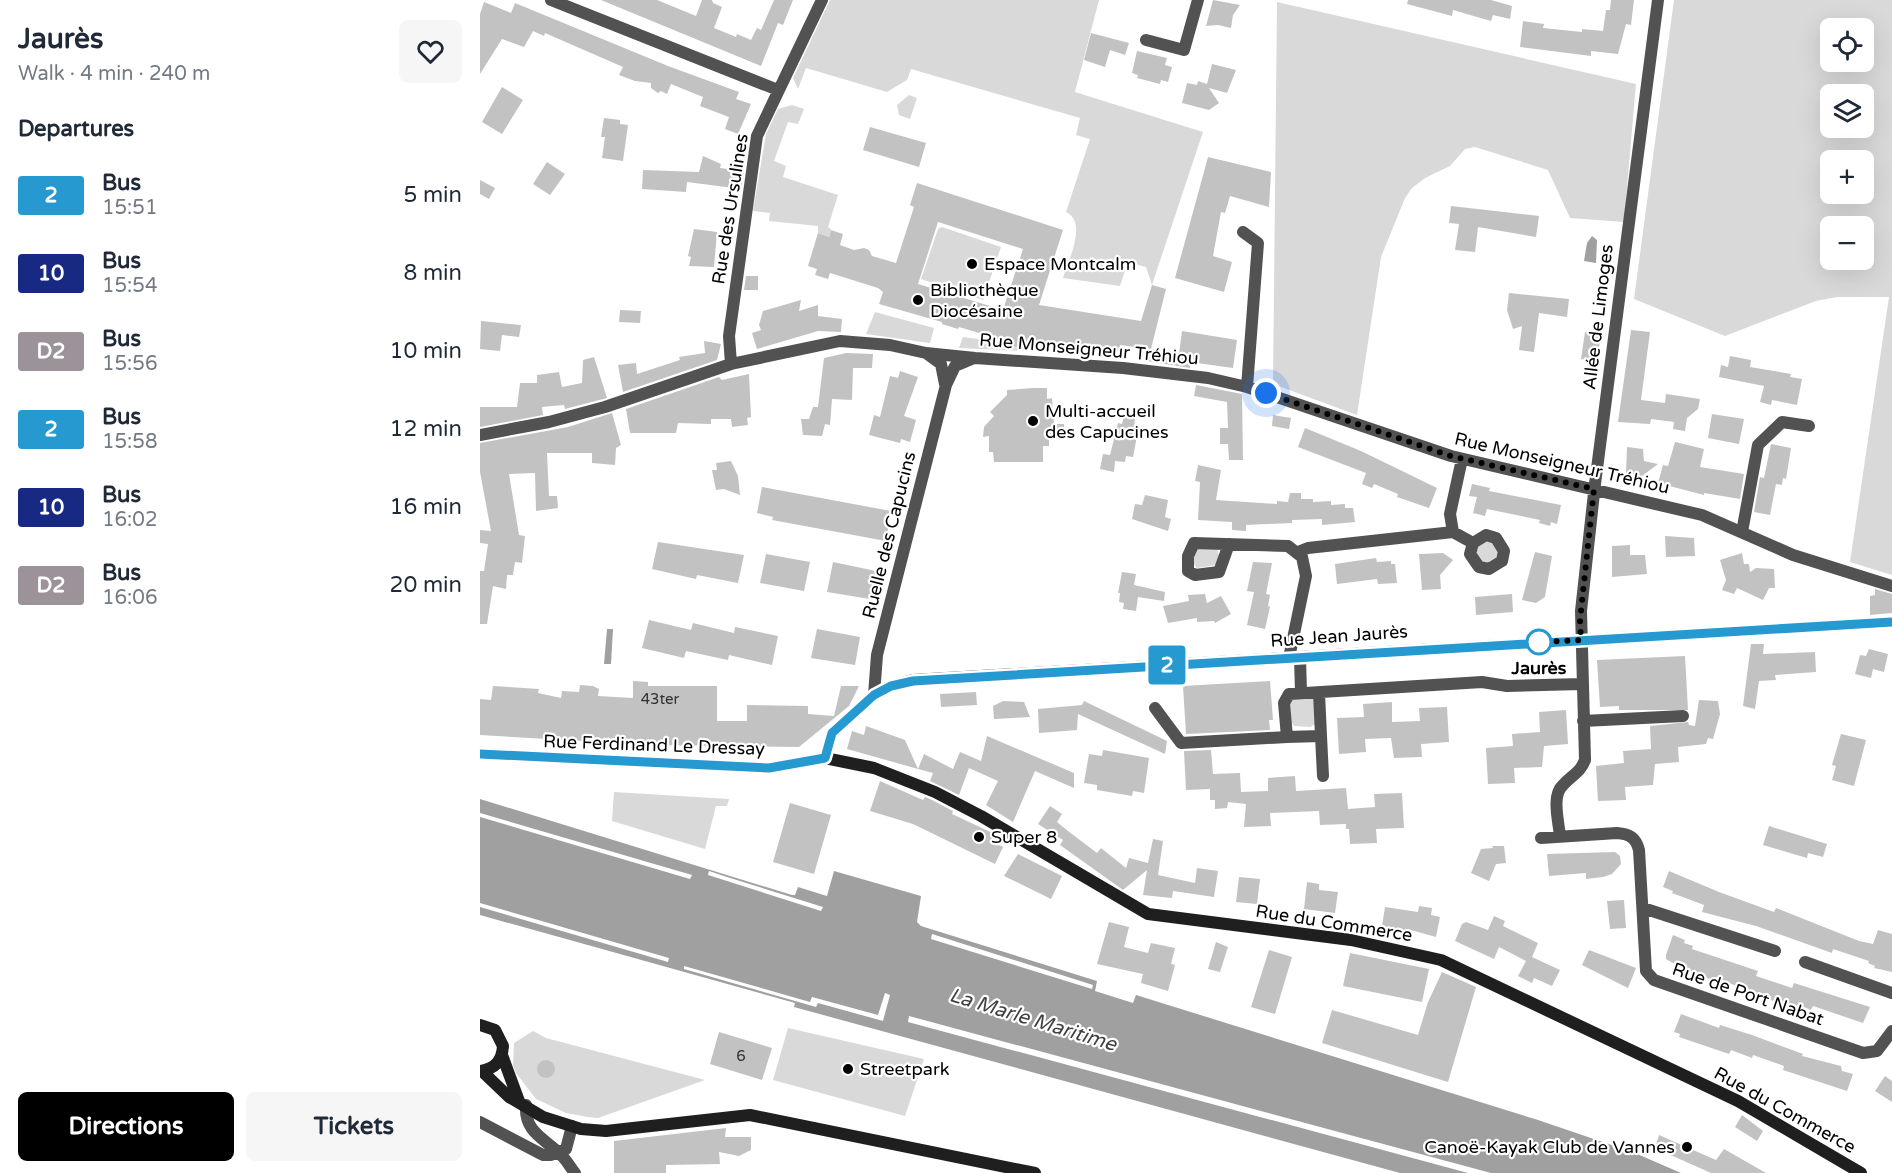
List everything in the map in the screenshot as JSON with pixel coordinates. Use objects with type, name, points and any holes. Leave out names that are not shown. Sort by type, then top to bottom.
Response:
[{"type":"main road","name":"Rue Jean Jaurès","points":[[825,758],[832,733],[874,695],[891,686],[913,681],[1892,622]]},
{"type":"main road","name":"Rue Ferdinand Le Dressay","points":[[480,754],[769,768],[825,758]]},
{"type":"main road","name":"Rue du Commerce","points":[[825,758],[874,768],[934,792],[1148,914],[1352,940],[1441,960],[1738,1101],[1861,1173]]},
{"type":"main road","points":[[480,1025],[495,1030],[501,1037],[502,1055],[523,1103]]},
{"type":"main road","points":[[502,1055],[498,1063],[481,1071],[509,1097],[523,1103],[543,1117],[572,1126],[606,1131],[750,1115],[1035,1173]]},
{"type":"street","points":[[551,0],[778,90]]},
{"type":"street","name":"Rue des Ursulines","points":[[731,364],[729,336],[757,136],[822,0]]},
{"type":"street","points":[[1146,40],[1184,50],[1198,0]]},
{"type":"street","name":"Allée de Limoges","points":[[1560,837],[1557,794],[1561,786],[1580,771],[1585,760],[1580,620],[1594,489],[1658,0]]},
{"type":"street","points":[[1243,232],[1258,243],[1247,387]]},
{"type":"street","name":"Rue Monseigneur Tréhiou","points":[[480,435],[549,422],[605,407],[731,364],[849,340],[926,353],[975,358],[1124,368],[1208,378],[1247,387],[1462,459],[1702,515],[1793,555],[1892,586]]},
{"type":"street","points":[[926,353],[941,364],[946,386]]},
{"type":"street","name":"Ruelle des Capucins","points":[[874,695],[877,656],[946,386],[955,366],[975,358]]},
{"type":"street","points":[[1742,532],[1758,445],[1782,422],[1809,426]]},
{"type":"street","points":[[1453,532],[1450,514],[1462,459]]},
{"type":"street","points":[[1298,552],[1308,548],[1453,532],[1473,543]]},
{"type":"street","points":[[1229,544],[1288,546],[1298,552],[1305,562],[1306,576],[1294,657],[1301,693]]},
{"type":"street","points":[[1287,737],[1285,698],[1289,694],[1482,682],[1507,686],[1581,684]]},
{"type":"street","points":[[1319,693],[1323,776]]},
{"type":"street","points":[[1155,708],[1181,743],[1321,736]]},
{"type":"street","points":[[1583,721],[1683,716]]},
{"type":"street","name":"Rue de Port Nabat","points":[[1541,838],[1617,833],[1633,838],[1639,850],[1647,971],[1654,980],[1863,1053],[1877,1052],[1892,1031]]},
{"type":"street","points":[[1643,908],[1774,951]]},
{"type":"street","points":[[1805,962],[1892,993]]},
{"type":"street","points":[[523,1103],[525,1118],[530,1127],[545,1143],[560,1153],[575,1173]]},
{"type":"street","points":[[480,1122],[543,1155],[560,1153],[566,1149],[572,1126]]},
{"type":"shaded area","points":[[830,0],[1099,0],[1075,92],[1203,132],[1152,285],[1146,267],[1128,262],[1120,286],[1063,278],[1076,233],[1076,224],[1066,212],[1090,139],[1076,135],[1080,118],[911,69],[907,80],[887,92],[806,68],[798,89],[793,78]]},
{"type":"shaded area","points":[[1674,0],[1892,0],[1892,575],[1850,562],[1889,297],[1837,297],[1816,301],[1725,336],[1634,299]]},
{"type":"shaded area","points":[[1277,2],[1636,84],[1624,222],[1570,218],[1548,170],[1475,147],[1465,149],[1450,166],[1425,178],[1412,188],[1405,198],[1381,257],[1357,415],[1273,384]]},
{"type":"shaded area","points":[[909,95],[917,98],[910,119],[899,115],[897,105]]},
{"type":"shaded area","points":[[792,105],[804,109],[798,124],[788,122],[774,161],[786,166],[783,177],[838,195],[828,227],[831,229],[829,237],[818,233],[818,226],[769,221],[770,213],[753,211],[766,134],[778,109]]},
{"type":"shaded area","points":[[942,227],[1001,247],[983,300],[921,279],[938,229]]},
{"type":"shaded area","points":[[875,312],[934,328],[930,343],[866,334]]},
{"type":"shaded area","points":[[963,337],[999,342],[1025,351],[959,348]]},
{"type":"shaded area","points":[[1487,541],[1495,544],[1498,552],[1495,560],[1487,563],[1479,560],[1476,552],[1479,544]]},
{"type":"shaded area","points":[[1196,548],[1217,549],[1219,556],[1216,565],[1197,568],[1193,563]]},
{"type":"shaded area","points":[[1294,698],[1314,699],[1315,724],[1310,727],[1294,726],[1291,722],[1290,701]]},
{"type":"shaded area","points":[[614,792],[729,799],[727,806],[716,806],[705,849],[612,821]]},
{"type":"shaded area","name":"Streetpark","points":[[788,1028],[924,1059],[905,1116],[773,1080]]},
{"type":"shaded area","points":[[533,1031],[546,1038],[705,1080],[598,1118],[566,1113],[536,1099],[516,1073],[513,1065],[514,1043]]},
{"type":"water","points":[[1592,236],[1597,240],[1596,263],[1584,261],[1587,243]]},
{"type":"water","points":[[607,629],[613,629],[611,664],[604,664]]},
{"type":"water","name":"La Marle Maritime","points":[[480,799],[792,895],[795,895],[798,887],[827,896],[834,871],[921,896],[917,922],[921,926],[1097,981],[1095,991],[1133,1003],[1136,995],[1538,1120],[1635,1153],[1681,1173],[1400,1173],[794,1007],[795,1003],[480,915]]},
{"type":"pier","points":[[480,813],[692,875],[690,879],[480,817]]},
{"type":"pier","points":[[709,871],[823,907],[821,911],[708,875]]},
{"type":"pier","points":[[480,903],[669,958],[668,962],[480,907]]},
{"type":"pier","points":[[932,934],[1093,985],[1092,989],[931,939]]},
{"type":"pier","points":[[684,966],[810,1002],[812,997],[878,1015],[885,993],[890,995],[883,1021],[818,1003],[816,1007],[684,969]]},
{"type":"pier","points":[[909,1016],[1491,1173],[1468,1173],[908,1022]]},
{"type":"building","points":[[601,0],[657,0],[696,16],[702,0],[712,0],[713,3],[722,7],[714,28],[751,40],[757,28],[761,30],[774,0],[793,0],[783,25],[778,23],[761,66]]},
{"type":"building","points":[[1213,0],[1240,5],[1233,15],[1231,28],[1218,25],[1206,26]]},
{"type":"building","points":[[1408,0],[1491,0],[1512,6],[1510,19],[1493,15],[1491,21],[1453,10],[1452,16],[1407,4]]},
{"type":"building","points":[[1611,0],[1634,0],[1631,25],[1626,24],[1618,54],[1591,51],[1591,56],[1520,47],[1523,21],[1544,24],[1543,28],[1582,32],[1582,29],[1603,31],[1606,10],[1610,10]]},
{"type":"building","points":[[484,2],[511,13],[515,3],[668,66],[739,92],[736,99],[751,104],[738,134],[725,129],[729,117],[700,106],[703,97],[671,84],[667,94],[661,91],[658,93],[651,88],[651,83],[635,81],[619,75],[623,67],[545,33],[544,36],[533,31],[524,47],[502,39],[480,74],[480,14]]},
{"type":"building","points":[[1091,33],[1129,43],[1125,55],[1110,50],[1105,67],[1084,60]]},
{"type":"building","points":[[1137,51],[1167,58],[1165,65],[1172,67],[1168,82],[1161,80],[1160,84],[1137,78],[1138,75],[1132,73]]},
{"type":"building","points":[[1212,64],[1236,70],[1227,93],[1209,88],[1219,103],[1209,110],[1182,103],[1187,83],[1197,85],[1198,81],[1207,84]]},
{"type":"building","points":[[502,87],[523,100],[502,134],[482,122]]},
{"type":"building","points":[[604,118],[620,120],[620,124],[628,125],[623,161],[602,158],[605,137],[601,137]]},
{"type":"building","points":[[870,127],[926,143],[919,167],[863,150]]},
{"type":"building","points":[[703,156],[721,164],[720,168],[744,171],[741,189],[687,182],[686,192],[642,189],[643,170],[699,172]]},
{"type":"building","points":[[1208,157],[1271,172],[1269,207],[1230,196],[1225,213],[1221,212],[1213,256],[1232,262],[1224,292],[1175,278]]},
{"type":"building","points":[[547,162],[565,174],[550,195],[533,184]]},
{"type":"building","points":[[480,180],[495,188],[489,199],[480,194]]},
{"type":"building","points":[[917,183],[1063,230],[1039,305],[1141,321],[1152,285],[1166,289],[1151,349],[1120,345],[1119,351],[1109,352],[1058,343],[1057,346],[1028,338],[1025,350],[999,342],[999,339],[959,327],[958,329],[942,324],[942,322],[879,304],[883,292],[878,288],[830,273],[828,279],[815,275],[817,269],[808,266],[818,233],[829,237],[831,230],[843,234],[840,245],[854,250],[864,248],[869,250],[872,256],[896,263],[914,207],[910,205]],"holes":[[[938,222],[1023,249],[1003,310],[918,284]]]},
{"type":"building","points":[[1451,206],[1539,216],[1536,237],[1478,227],[1475,252],[1455,250],[1459,224],[1449,223]]},
{"type":"building","points":[[694,229],[717,232],[714,267],[689,266],[691,257],[688,256]]},
{"type":"building","points":[[746,276],[758,276],[758,290],[744,290]]},
{"type":"building","points":[[1509,293],[1569,299],[1567,317],[1539,313],[1534,352],[1519,350],[1522,326],[1513,329],[1507,310]]},
{"type":"building","points":[[801,300],[799,311],[818,305],[818,316],[842,319],[841,332],[818,331],[757,349],[752,333],[761,330],[759,325],[763,311]]},
{"type":"building","points":[[620,310],[641,311],[640,323],[619,322]]},
{"type":"building","points":[[481,321],[521,325],[519,337],[502,335],[500,351],[480,349]]},
{"type":"building","points":[[1631,330],[1650,332],[1641,400],[1665,403],[1666,394],[1700,399],[1698,409],[1687,418],[1685,431],[1673,429],[1674,422],[1651,419],[1650,424],[1618,422]]},
{"type":"building","points":[[1182,331],[1237,340],[1233,368],[1190,362],[1190,368],[1147,361],[1151,349],[1179,354]]},
{"type":"building","points":[[1585,332],[1601,334],[1597,361],[1581,359]]},
{"type":"building","points":[[704,341],[721,344],[717,360],[623,392],[618,365],[636,363],[637,374],[680,360],[679,357],[705,353]]},
{"type":"building","points":[[846,353],[873,354],[872,368],[853,368],[852,400],[832,399],[830,425],[825,424],[822,436],[803,435],[801,419],[809,419],[813,407],[818,407],[824,358]]},
{"type":"building","points":[[1730,356],[1751,360],[1750,367],[1791,374],[1790,377],[1802,379],[1797,405],[1772,400],[1771,405],[1760,402],[1764,386],[1719,377],[1721,365],[1728,367]]},
{"type":"building","points":[[594,357],[607,398],[565,409],[564,405],[542,407],[543,415],[480,427],[480,407],[517,407],[520,383],[537,383],[537,375],[559,372],[562,387],[582,383],[583,360]]},
{"type":"building","points":[[900,371],[918,377],[904,416],[916,420],[910,442],[901,439],[900,443],[869,435],[874,415],[880,417],[890,376],[898,378]]},
{"type":"building","points":[[749,374],[751,417],[747,418],[748,425],[732,427],[731,419],[711,419],[711,424],[678,423],[676,433],[630,433],[626,409],[719,377],[722,380]]},
{"type":"building","points":[[1196,385],[1242,394],[1243,460],[1229,460],[1228,444],[1220,444],[1220,428],[1228,428],[1227,402],[1194,396]]},
{"type":"building","points":[[1047,388],[1047,399],[1052,398],[1054,424],[1064,424],[1064,438],[1049,438],[1049,446],[1043,446],[1043,462],[994,462],[993,452],[989,452],[989,436],[983,437],[984,427],[994,416],[990,412],[1007,395],[1007,390]]},
{"type":"building","points":[[612,413],[621,445],[616,448],[615,465],[592,463],[592,453],[547,453],[549,496],[557,496],[558,508],[536,511],[535,473],[509,474],[519,535],[525,536],[522,563],[515,562],[513,575],[507,575],[506,589],[493,586],[487,624],[480,624],[480,571],[484,571],[488,544],[480,543],[480,530],[491,531],[480,472],[480,443],[568,427]]},
{"type":"building","points":[[1712,414],[1744,419],[1739,444],[1708,438]]},
{"type":"building","points":[[1273,415],[1291,418],[1289,429],[1272,426]]},
{"type":"building","points":[[1124,416],[1135,419],[1133,435],[1137,436],[1133,457],[1126,456],[1125,462],[1115,461],[1114,472],[1100,469],[1103,454],[1110,455],[1118,423],[1122,424]]},
{"type":"building","points":[[1305,428],[1361,451],[1437,488],[1429,508],[1397,497],[1398,494],[1374,484],[1372,488],[1362,484],[1366,473],[1298,447]]},
{"type":"building","points":[[1675,442],[1704,449],[1700,467],[1744,474],[1740,499],[1704,493],[1704,495],[1658,483],[1663,465],[1668,466]]},
{"type":"building","points":[[1771,444],[1791,448],[1786,479],[1783,478],[1782,485],[1776,484],[1770,515],[1754,512],[1760,477],[1764,478]]},
{"type":"building","points":[[1627,447],[1643,449],[1644,461],[1658,464],[1642,476],[1626,473]]},
{"type":"building","points":[[731,461],[738,476],[740,495],[724,489],[716,490],[712,470],[717,470],[716,463]]},
{"type":"building","points":[[1198,465],[1221,470],[1216,500],[1277,504],[1277,501],[1288,502],[1290,493],[1301,493],[1301,499],[1313,499],[1313,502],[1331,501],[1331,505],[1345,504],[1345,508],[1353,508],[1355,522],[1322,525],[1322,519],[1292,520],[1292,523],[1246,525],[1246,531],[1232,530],[1232,522],[1198,520],[1200,482],[1195,481]]},
{"type":"building","points":[[1472,484],[1490,488],[1489,491],[1561,505],[1557,524],[1551,522],[1550,526],[1539,523],[1540,520],[1487,509],[1485,516],[1473,513],[1477,497],[1469,496]]},
{"type":"building","points":[[762,487],[891,511],[886,541],[772,520],[773,517],[757,513]]},
{"type":"building","points":[[1145,495],[1168,500],[1165,517],[1171,519],[1168,531],[1132,519],[1135,504],[1142,505]]},
{"type":"building","points":[[1665,536],[1694,538],[1695,556],[1666,557]]},
{"type":"building","points":[[658,542],[744,555],[738,583],[697,575],[696,579],[652,569]]},
{"type":"building","points":[[1630,545],[1630,555],[1645,555],[1647,574],[1612,577],[1612,546]]},
{"type":"building","points":[[1535,552],[1552,556],[1545,597],[1536,603],[1522,600]]},
{"type":"building","points":[[1443,553],[1453,560],[1440,575],[1441,589],[1422,590],[1419,554]]},
{"type":"building","points":[[1742,553],[1744,564],[1749,564],[1750,572],[1756,568],[1774,569],[1775,588],[1769,588],[1763,600],[1737,588],[1734,594],[1722,590],[1726,580],[1720,560]]},
{"type":"building","points":[[766,554],[810,562],[804,591],[760,583]]},
{"type":"building","points":[[1376,558],[1377,562],[1391,561],[1391,564],[1395,564],[1397,583],[1378,584],[1377,579],[1337,584],[1335,564]]},
{"type":"building","points":[[833,562],[876,571],[870,599],[827,592]]},
{"type":"building","points":[[1253,562],[1272,563],[1266,594],[1270,595],[1268,606],[1270,607],[1265,629],[1247,625],[1254,592],[1247,591]]},
{"type":"building","points":[[1122,572],[1136,574],[1134,585],[1165,592],[1164,601],[1138,597],[1136,611],[1123,609],[1124,603],[1119,602],[1120,593],[1118,593]]},
{"type":"building","points":[[1875,589],[1892,594],[1892,613],[1870,615],[1870,596],[1875,595]]},
{"type":"building","points":[[1205,594],[1207,603],[1221,596],[1231,614],[1215,623],[1214,621],[1197,622],[1197,618],[1168,623],[1163,606],[1189,601],[1188,595]]},
{"type":"building","points":[[1512,594],[1513,612],[1476,615],[1475,597]]},
{"type":"building","points":[[649,620],[691,630],[693,623],[734,633],[735,627],[778,636],[772,665],[729,655],[728,660],[686,651],[684,658],[642,648]]},
{"type":"building","points":[[817,629],[860,637],[855,665],[811,658]]},
{"type":"building","points":[[1751,644],[1764,644],[1763,654],[1815,652],[1816,672],[1775,675],[1776,680],[1759,681],[1755,709],[1743,706]]},
{"type":"building","points":[[1869,649],[1888,654],[1884,672],[1873,669],[1871,678],[1855,674],[1860,655],[1866,656]]},
{"type":"building","points":[[1685,656],[1688,710],[1619,710],[1619,706],[1600,707],[1597,660]]},
{"type":"building","points":[[633,681],[648,682],[648,686],[717,686],[717,721],[747,721],[747,705],[808,706],[808,714],[834,716],[841,686],[859,686],[849,706],[799,747],[651,745],[480,735],[480,699],[491,700],[493,686],[539,689],[538,693],[561,698],[562,691],[579,692],[580,685],[593,686],[599,689],[598,696],[633,698]]},
{"type":"building","points":[[1270,681],[1273,720],[1269,720],[1270,730],[1186,734],[1183,686]]},
{"type":"building","points":[[976,692],[977,705],[941,707],[940,694]]},
{"type":"building","points":[[1699,700],[1718,701],[1720,714],[1713,739],[1708,738],[1706,744],[1678,747],[1679,762],[1655,764],[1653,785],[1625,787],[1626,800],[1598,801],[1596,766],[1624,763],[1623,751],[1651,749],[1650,726],[1688,722],[1689,725],[1695,726]]},
{"type":"building","points":[[1003,701],[1024,702],[1030,717],[994,719],[993,706]]},
{"type":"building","points":[[1084,701],[1167,741],[1165,754],[1078,714],[1077,730],[1039,733],[1038,709],[1082,705]]},
{"type":"building","points":[[1392,702],[1392,722],[1420,721],[1419,708],[1447,707],[1449,742],[1421,744],[1422,757],[1394,758],[1391,738],[1365,739],[1366,752],[1339,754],[1337,718],[1364,717],[1363,704]]},
{"type":"building","points":[[1566,710],[1568,744],[1544,746],[1542,767],[1514,768],[1515,783],[1488,784],[1486,748],[1513,746],[1512,734],[1540,732],[1539,712]]},
{"type":"building","points":[[866,726],[905,740],[918,769],[847,749],[852,731],[864,735]]},
{"type":"building","points":[[1841,734],[1866,740],[1854,786],[1832,780],[1836,766],[1832,765]]},
{"type":"building","points":[[987,736],[1074,773],[1074,788],[1035,771],[1013,822],[986,805],[998,781],[969,768],[959,795],[930,781],[933,773],[918,769],[924,754],[953,769],[960,752],[981,761]]},
{"type":"building","points":[[1103,750],[1149,758],[1144,793],[1133,791],[1132,796],[1097,790],[1097,785],[1084,783],[1089,754],[1102,756]]},
{"type":"building","points":[[1211,750],[1213,774],[1240,773],[1241,792],[1268,791],[1268,778],[1295,776],[1296,791],[1346,788],[1348,809],[1375,807],[1374,794],[1402,793],[1404,828],[1376,829],[1377,843],[1350,844],[1349,829],[1346,829],[1346,824],[1320,825],[1319,811],[1270,813],[1271,826],[1244,827],[1246,804],[1228,802],[1227,808],[1215,809],[1215,800],[1210,800],[1210,789],[1186,790],[1184,751]]},
{"type":"building","points":[[880,781],[923,800],[925,797],[932,800],[953,811],[952,814],[1003,838],[999,845],[1003,847],[995,864],[913,824],[870,811]]},
{"type":"building","points":[[790,803],[831,815],[814,874],[773,862]]},
{"type":"building","points":[[1050,806],[1062,814],[1057,822],[1068,831],[1097,853],[1101,848],[1126,868],[1129,858],[1148,863],[1153,839],[1163,841],[1158,875],[1195,883],[1197,868],[1218,871],[1214,897],[1173,891],[1172,898],[1143,895],[1147,870],[1123,890],[1060,845],[1063,840],[1038,824]]},
{"type":"building","points":[[1769,826],[1827,844],[1823,857],[1808,853],[1807,858],[1763,845]]},
{"type":"building","points":[[1492,846],[1504,846],[1506,863],[1496,864],[1489,881],[1471,873],[1481,849],[1493,848]]},
{"type":"building","points":[[1615,852],[1620,856],[1621,864],[1612,874],[1586,879],[1586,873],[1549,876],[1547,854]]},
{"type":"building","points":[[1018,854],[1062,876],[1051,899],[1004,876]]},
{"type":"building","points":[[1669,871],[1719,892],[1774,912],[1776,908],[1859,941],[1873,944],[1878,930],[1892,934],[1892,972],[1874,968],[1875,966],[1868,963],[1869,961],[1833,949],[1832,953],[1756,926],[1702,912],[1704,905],[1672,893],[1673,891],[1663,887]]},
{"type":"building","points":[[1239,877],[1260,879],[1257,904],[1236,902]]},
{"type":"building","points":[[1307,882],[1319,884],[1319,890],[1338,892],[1335,913],[1304,909]]},
{"type":"building","points":[[1624,900],[1626,928],[1610,929],[1607,901]]},
{"type":"building","points":[[1419,906],[1432,908],[1431,915],[1440,917],[1436,937],[1411,930],[1411,933],[1394,931],[1394,928],[1382,926],[1385,907],[1418,912]]},
{"type":"building","points":[[1494,916],[1505,921],[1503,926],[1538,943],[1532,957],[1560,970],[1552,986],[1534,978],[1532,983],[1518,976],[1526,961],[1499,947],[1494,959],[1455,941],[1462,924],[1466,922],[1488,930]]},
{"type":"building","points":[[1109,922],[1129,927],[1124,947],[1148,953],[1151,943],[1175,948],[1171,964],[1175,965],[1168,991],[1141,983],[1143,974],[1097,964]]},
{"type":"building","points":[[1673,935],[1685,940],[1684,943],[1693,946],[1692,949],[1758,971],[1756,976],[1792,988],[1794,983],[1870,1007],[1863,1023],[1813,1006],[1811,1010],[1799,1005],[1798,1008],[1770,1000],[1717,978],[1716,982],[1666,959]]},
{"type":"building","points":[[1216,942],[1228,947],[1220,972],[1208,969]]},
{"type":"building","points":[[1269,950],[1292,957],[1275,1014],[1251,1007]]},
{"type":"building","points":[[1589,950],[1636,968],[1628,988],[1582,965]]},
{"type":"building","points":[[1350,953],[1429,969],[1422,1002],[1343,986]]},
{"type":"building","points":[[1442,972],[1476,987],[1448,1082],[1322,1043],[1332,1010],[1418,1035],[1428,1002]]},
{"type":"building","points":[[1681,1014],[1719,1028],[1720,1025],[1752,1035],[1803,1054],[1802,1056],[1841,1066],[1842,1071],[1853,1074],[1847,1091],[1783,1070],[1784,1066],[1753,1055],[1752,1058],[1731,1050],[1729,1054],[1679,1037],[1680,1034],[1674,1032]]},
{"type":"building","points":[[719,1032],[772,1048],[762,1080],[710,1064]]},
{"type":"building","points":[[546,1060],[552,1063],[555,1069],[552,1075],[546,1078],[540,1075],[537,1069],[540,1063]]},
{"type":"building","points":[[1885,1076],[1892,1081],[1892,1102],[1875,1091]]},
{"type":"building","points":[[1742,1115],[1763,1131],[1757,1141],[1735,1127]]},
{"type":"building","points":[[726,1128],[725,1137],[751,1137],[751,1150],[739,1156],[719,1152],[720,1164],[666,1165],[666,1173],[614,1173],[614,1141]]},
{"type":"building","points":[[1659,1135],[1716,1160],[1724,1149],[1766,1173],[1711,1173],[1655,1148]]},
{"type":"bus line","name":"2","points":[[480,754],[611,763],[780,768],[825,758],[832,733],[874,695],[898,683],[913,681],[1892,622]]},
{"type":"place","name":"Espace Montcalm","points":[[972,264]]},
{"type":"place","name":"Bibliothèque Diocésaine","points":[[918,300]]},
{"type":"place","name":"Multi-accueil des Capucines","points":[[1033,421]]},
{"type":"place","name":"Jaurès","points":[[1539,642]]},
{"type":"place","name":"Super 8","points":[[979,837]]},
{"type":"place","name":"Streetpark","points":[[848,1069]]},
{"type":"place","name":"Canoë-Kayak Club de Vannes","points":[[1687,1147]]},
{"type":"route","points":[[1266,393],[1451,456],[1594,489],[1580,620],[1581,640],[1539,642]]}]
